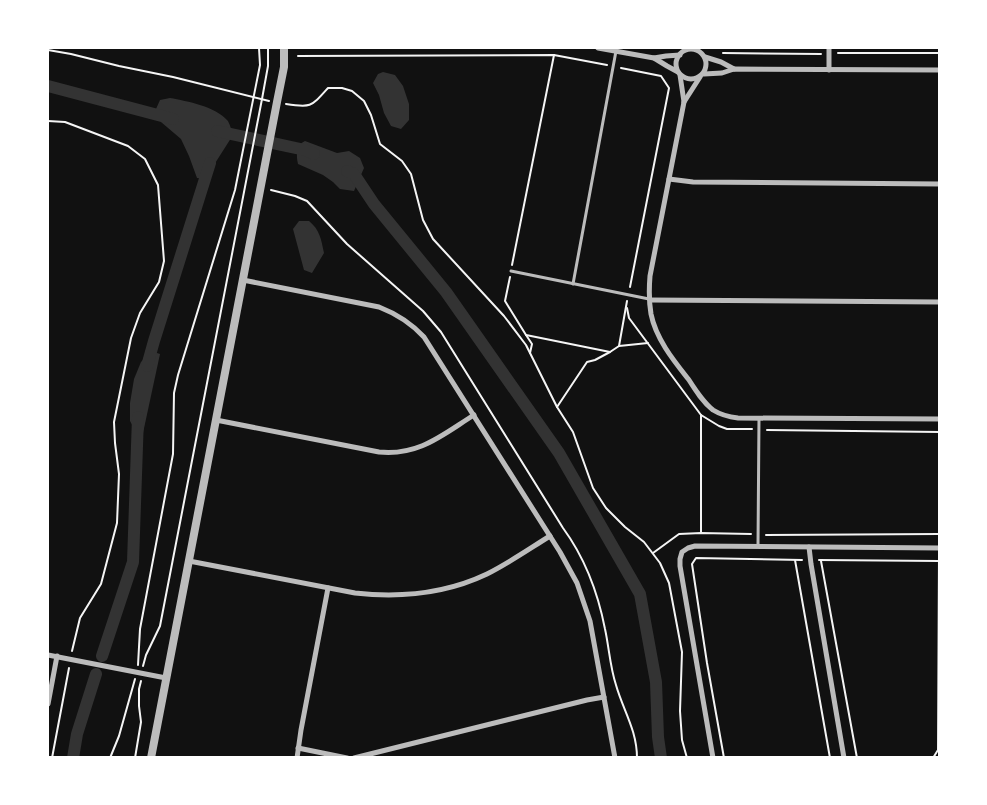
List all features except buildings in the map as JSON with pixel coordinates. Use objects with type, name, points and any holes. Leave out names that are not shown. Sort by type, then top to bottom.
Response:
[{"type":"street","points":[[151,758],[284,67],[284,48]]},
{"type":"street","points":[[598,48],[654,58],[680,55]]},
{"type":"street","points":[[684,102],[702,76],[707,64],[702,48]]},
{"type":"street","points":[[829,48],[829,70]]},
{"type":"street","points":[[734,69],[704,56],[694,49],[686,49],[677,60],[676,65],[684,102],[650,276],[651,315],[660,339],[667,351],[704,402],[720,414],[738,418],[940,419]]},
{"type":"street","points":[[654,58],[684,78],[689,79],[734,69],[940,70]]},
{"type":"street","points":[[669,179],[693,182],[940,184]]},
{"type":"street","points":[[243,280],[380,307],[399,316],[416,328],[424,337],[550,536],[570,570],[582,596],[593,633],[615,758]]},
{"type":"street","points":[[650,300],[940,302]]},
{"type":"street","points":[[216,420],[379,452],[394,453],[427,444],[474,415]]},
{"type":"street","points":[[189,561],[328,588],[394,596],[420,594],[471,581],[497,569],[550,536]]},
{"type":"street","points":[[713,758],[680,566],[682,552],[695,546],[939,548]]},
{"type":"street","points":[[809,547],[844,758]]},
{"type":"street","points":[[296,758],[328,588]]},
{"type":"street","points":[[48,655],[166,678]]},
{"type":"street","points":[[48,704],[57,656]]},
{"type":"street","points":[[354,758],[604,697]]},
{"type":"street","points":[[298,748],[347,758]]},
{"type":"lane","points":[[573,284],[616,51]]},
{"type":"lane","points":[[511,271],[650,300]]},
{"type":"lane","points":[[758,547],[759,418]]},
{"type":"path","points":[[135,758],[141,722],[139,706],[140,629],[173,454],[174,393],[235,190],[260,65],[259,48]]},
{"type":"path","points":[[110,758],[139,673],[160,626],[262,100],[268,66],[268,48]]},
{"type":"path","points":[[48,50],[173,77],[262,100],[300,106],[310,105],[328,88],[342,88],[352,91],[364,101],[371,115],[380,144],[402,161],[411,174],[423,220],[432,240],[504,316],[526,345],[557,407],[573,432],[593,488],[606,508],[644,542],[660,563],[669,583],[682,652],[680,711],[682,740],[688,758]]},
{"type":"path","points":[[530,353],[532,344],[505,301],[554,55]]},
{"type":"path","points":[[298,56],[554,55],[661,76],[669,88],[619,346]]},
{"type":"path","points":[[48,120],[65,122],[128,146],[145,159],[158,184],[164,261],[159,282],[140,313],[130,338],[114,422],[119,474],[117,523],[101,584],[80,618],[52,758]]},
{"type":"path","points":[[626,306],[630,318],[701,415],[719,426],[728,429],[940,432]]},
{"type":"path","points":[[526,334],[610,352]]},
{"type":"path","points":[[557,407],[587,362],[595,360],[619,346],[648,343]]},
{"type":"path","points":[[701,415],[701,533]]},
{"type":"path","points":[[933,758],[938,750],[940,506]]},
{"type":"path","points":[[653,553],[679,534],[939,534]]},
{"type":"path","points":[[724,758],[692,564],[696,558],[939,561]]},
{"type":"path","points":[[795,560],[830,758]]},
{"type":"path","points":[[821,560],[857,758]]},
{"type":"shaded area","points":[[383,72],[395,75],[403,86],[409,104],[409,120],[401,129],[391,126],[373,83],[378,74]]},
{"type":"shaded area","points":[[170,98],[209,108],[222,115],[229,123],[233,135],[205,179],[197,178],[181,139],[161,122],[156,109],[160,100]]},
{"type":"shaded area","points":[[305,141],[337,153],[349,151],[360,158],[364,168],[354,191],[340,189],[323,175],[298,164],[297,151]]},
{"type":"shaded area","points":[[299,221],[309,221],[313,224],[320,235],[322,243],[324,253],[312,273],[304,270],[293,229]]},
{"type":"shaded area","points":[[151,351],[160,354],[143,433],[137,434],[130,421],[130,403],[134,379],[141,362]]},
{"type":"waterway","points":[[48,86],[173,119]]},
{"type":"waterway","points":[[217,131],[305,150],[314,154]]},
{"type":"waterway","points":[[147,366],[210,163]]},
{"type":"waterway","points":[[347,171],[354,174],[374,204],[446,292],[559,453],[640,594],[656,682],[658,737],[661,758]]},
{"type":"waterway","points":[[102,656],[133,562],[138,417]]},
{"type":"waterway","points":[[73,758],[77,734],[96,674]]}]
